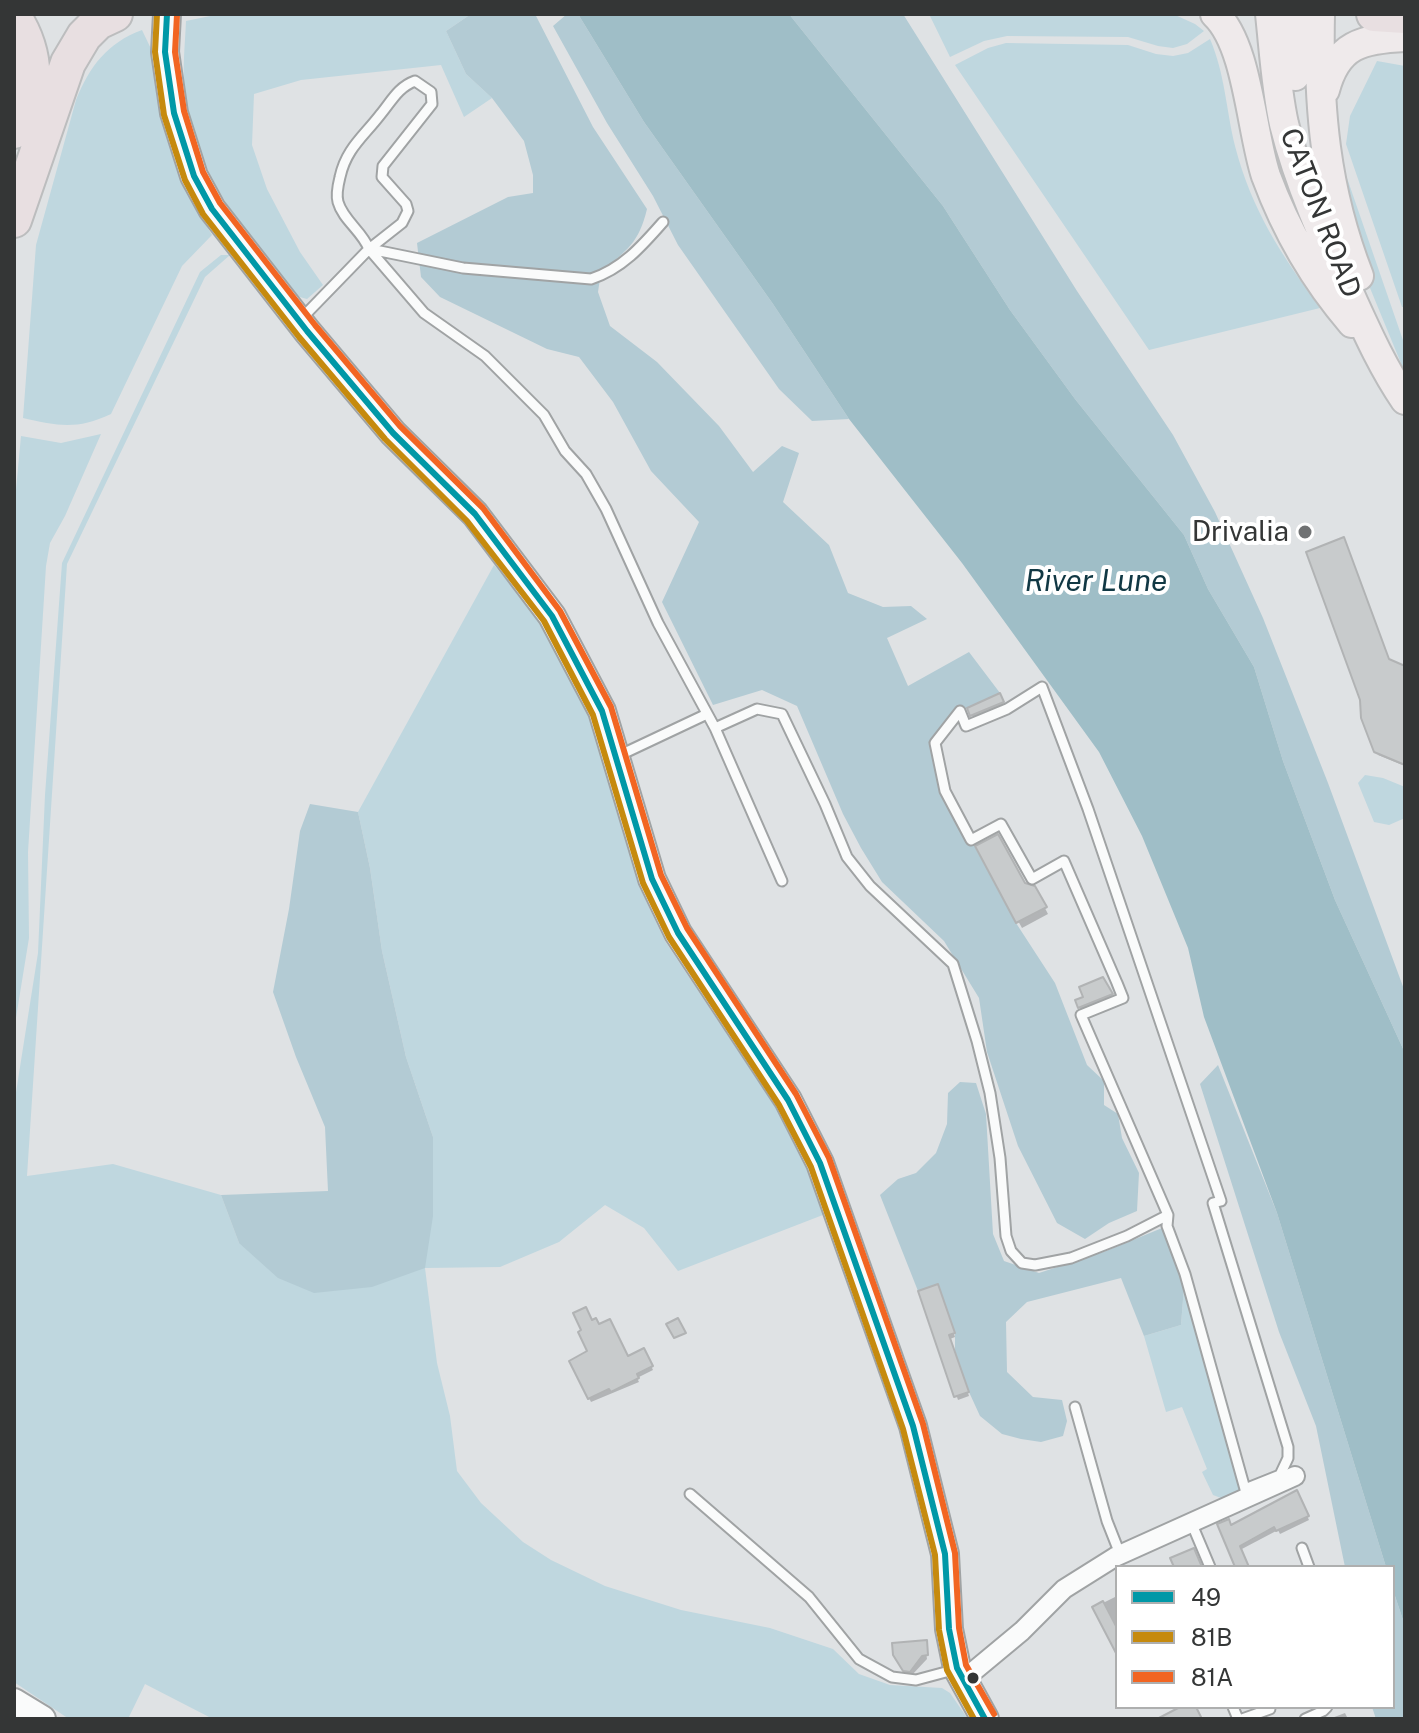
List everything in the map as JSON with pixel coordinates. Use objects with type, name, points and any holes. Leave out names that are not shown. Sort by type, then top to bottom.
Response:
[{"type":"highway","points":[[33,78],[46,51],[77,14]]},
{"type":"highway","points":[[14,220],[68,63],[84,36],[98,22],[115,14]]},
{"type":"highway","points":[[1374,14],[1405,16]]},
{"type":"highway","points":[[14,17],[24,33],[31,55],[33,78],[30,101],[14,131]]},
{"type":"main road","points":[[1215,14],[1235,45],[1262,163],[1278,207],[1303,257],[1327,294],[1376,351]]},
{"type":"main road","name":"CATON ROAD","points":[[1270,14],[1284,121],[1307,196],[1376,351],[1405,400]]},
{"type":"main road","points":[[1292,14],[1292,47],[1306,148],[1307,196]]},
{"type":"main road","name":"CATON ROAD","points":[[1320,14],[1320,108],[1332,190],[1348,248],[1405,392]]},
{"type":"main road","points":[[1320,108],[1337,59],[1366,41],[1405,37]]},
{"type":"street","points":[[167,14],[165,52],[174,113],[194,176],[232,237],[299,321],[393,433],[475,514],[552,616],[602,711],[652,879],[678,933],[788,1100],[820,1163],[913,1426],[945,1554],[949,1629],[960,1674],[985,1719]]},
{"type":"street","points":[[960,1674],[1022,1631],[1064,1589],[1120,1554],[1295,1476]]},
{"type":"street","points":[[14,1702],[40,1718]]},
{"type":"lane","points":[[299,321],[369,249],[402,223],[408,211],[406,204],[382,177],[383,166],[432,104],[431,92],[415,81],[404,85],[357,139],[342,166],[337,200],[342,211],[363,235],[369,249],[424,313],[485,356],[544,415],[565,451],[586,474],[606,509],[658,623],[715,728],[782,881]]},
{"type":"lane","points":[[369,249],[463,268],[591,279],[610,273],[663,222]]},
{"type":"lane","points":[[1042,687],[1088,809],[1221,1201],[1213,1203],[1288,1447],[1288,1458],[1280,1475],[1245,1489],[1185,1274],[1167,1226],[1168,1215],[1081,1015],[1123,998],[1064,861],[1032,879],[1001,824],[971,840],[945,791],[935,743],[960,711],[966,726],[1007,709],[1042,687]]},
{"type":"lane","points":[[715,728],[757,709],[782,714],[847,857],[870,886],[953,964],[990,1093],[1000,1158],[1006,1236],[1011,1251],[1022,1263],[1035,1265],[1071,1258],[1127,1236],[1168,1215]]},
{"type":"lane","points":[[615,758],[707,714]]},
{"type":"lane","points":[[1075,1407],[1107,1521],[1120,1554]]},
{"type":"lane","points":[[690,1494],[809,1597],[859,1659],[892,1677],[916,1680],[960,1674]]},
{"type":"lane","points":[[1191,1522],[1209,1565]]},
{"type":"lane","points":[[1302,1548],[1308,1565]]},
{"type":"lane","points":[[1240,1719],[1267,1709]]},
{"type":"lane","points":[[1305,1719],[1325,1709]]},
{"type":"shaded area","points":[[220,14],[471,14],[446,31],[466,74],[492,98],[464,117],[441,65],[301,80],[254,94],[252,145],[267,189],[300,252],[323,285],[307,299],[296,296],[242,227],[211,177],[190,123],[184,76],[186,21]]},
{"type":"shaded area","points":[[471,14],[535,14],[593,127],[647,209],[631,245],[601,272],[598,292],[610,326],[657,362],[719,426],[753,472],[782,446],[799,453],[783,502],[829,545],[848,593],[883,607],[911,606],[927,619],[887,638],[908,686],[969,652],[1000,693],[960,711],[935,743],[945,791],[1016,923],[1055,983],[1087,1065],[1104,1081],[1104,1105],[1118,1114],[1122,1138],[1139,1173],[1137,1211],[1109,1223],[1085,1239],[1057,1223],[1018,1146],[987,1052],[979,998],[944,941],[882,882],[843,814],[797,706],[762,690],[713,705],[662,602],[699,522],[651,471],[613,402],[579,357],[547,349],[440,297],[421,277],[417,243],[508,197],[533,193],[533,175],[524,141],[492,98],[466,74],[446,31]]},
{"type":"shaded area","points":[[567,14],[578,14],[644,122],[773,304],[849,419],[812,421],[779,389],[678,245],[653,196],[607,123],[553,26]]},
{"type":"shaded area","points":[[789,14],[903,14],[1077,291],[1173,435],[1215,512],[1263,618],[1328,783],[1405,992],[1405,1053],[1335,900],[1283,761],[1254,667],[1208,589],[1184,535],[1075,399],[1010,310],[943,206]]},
{"type":"shaded area","points":[[929,14],[1173,14],[1204,31],[1187,44],[1173,48],[1128,37],[1007,36],[984,41],[950,57]]},
{"type":"shaded area","points":[[142,30],[153,53],[157,99],[168,142],[189,197],[212,235],[182,266],[111,414],[67,425],[23,418],[36,245],[76,100],[101,57],[119,42]]},
{"type":"shaded area","points":[[1210,39],[1222,78],[1235,146],[1250,191],[1280,250],[1320,308],[1149,350],[955,65],[988,48],[1006,43],[1128,45],[1173,56],[1188,53]]},
{"type":"shaded area","points":[[1377,61],[1405,66],[1405,307],[1402,307],[1346,144],[1350,116]]},
{"type":"shaded area","points":[[1337,149],[1405,346],[1405,373],[1356,254]]},
{"type":"shaded area","points":[[221,255],[230,255],[205,277],[67,564],[27,1176],[113,1164],[221,1195],[239,1243],[433,1137],[406,1057],[382,951],[358,812],[494,565],[550,632],[588,713],[639,886],[665,941],[772,1102],[808,1164],[828,1213],[678,1271],[644,1228],[605,1205],[559,1242],[500,1267],[425,1268],[437,1363],[450,1416],[457,1471],[481,1503],[523,1542],[551,1560],[605,1586],[681,1610],[770,1628],[833,1649],[859,1674],[890,1685],[942,1688],[950,1693],[968,1719],[213,1719],[145,1684],[128,1719],[69,1719],[14,1682],[14,1105],[38,953],[45,795],[62,563],[200,272]]},
{"type":"shaded area","points":[[101,434],[50,543],[46,566],[28,852],[29,938],[14,1030],[14,511],[21,436],[61,443]]},
{"type":"shaded area","points":[[1365,775],[1405,787],[1405,818],[1389,825],[1374,822],[1358,783]]},
{"type":"shaded area","points":[[310,804],[358,812],[382,951],[406,1057],[433,1137],[433,1216],[425,1268],[372,1287],[314,1293],[278,1278],[239,1243],[221,1195],[328,1191],[325,1127],[273,992],[300,831]]},
{"type":"shaded area","points":[[1218,1065],[1277,1213],[1385,1565],[1345,1565],[1316,1426],[1279,1332],[1200,1084]]},
{"type":"shaded area","points":[[960,1082],[976,1083],[986,1114],[993,1234],[1004,1261],[1039,1273],[1106,1251],[1167,1226],[1185,1274],[1181,1325],[1144,1336],[1121,1278],[1027,1302],[1006,1322],[1007,1372],[1033,1397],[1062,1400],[1067,1421],[1063,1436],[1041,1442],[1002,1434],[980,1416],[955,1351],[955,1333],[938,1284],[918,1291],[880,1195],[898,1179],[916,1173],[936,1153],[947,1124],[948,1093]]},
{"type":"shaded area","points":[[1185,1274],[1245,1489],[1221,1498],[1213,1495],[1202,1472],[1207,1469],[1182,1407],[1166,1412],[1144,1336],[1181,1325]]},
{"type":"shaded area","points":[[1395,1596],[1405,1626],[1405,1719],[1376,1719],[1373,1709],[1395,1709]]},
{"type":"water","name":"River Lune","points":[[578,14],[789,14],[943,206],[1010,310],[1075,399],[1184,535],[1208,589],[1254,667],[1283,761],[1335,900],[1405,1053],[1405,1626],[1395,1596],[1395,1565],[1385,1565],[1277,1213],[1204,1017],[1188,948],[1142,836],[1099,752],[962,563],[849,419],[773,304],[644,122]]},
{"type":"building","points":[[1344,537],[1389,659],[1405,666],[1405,765],[1374,752],[1361,718],[1360,700],[1306,552]]},
{"type":"building","points":[[1000,693],[1004,702],[970,716],[967,708]]},
{"type":"building","points":[[998,834],[1025,883],[1035,886],[1047,907],[1016,923],[975,846]]},
{"type":"building","points":[[1103,977],[1113,994],[1078,1008],[1075,1000],[1083,997],[1079,987]]},
{"type":"building","points":[[938,1284],[955,1333],[949,1335],[969,1392],[954,1397],[918,1291]]},
{"type":"building","points":[[586,1307],[592,1320],[596,1318],[599,1324],[610,1319],[628,1356],[644,1348],[653,1366],[637,1374],[639,1378],[588,1399],[569,1361],[587,1351],[573,1313]]},
{"type":"building","points":[[678,1318],[686,1333],[674,1338],[666,1324]]},
{"type":"building","points":[[1297,1490],[1309,1516],[1276,1531],[1274,1527],[1240,1546],[1248,1565],[1234,1565],[1217,1524],[1229,1519],[1231,1525]]},
{"type":"building","points":[[1194,1548],[1201,1565],[1173,1565],[1170,1558]]},
{"type":"building","points":[[1103,1601],[1115,1624],[1115,1651],[1092,1607]]},
{"type":"building","points":[[927,1640],[928,1655],[922,1656],[910,1672],[903,1671],[893,1655],[892,1643]]},
{"type":"building","points":[[1176,1709],[1197,1709],[1202,1719],[1157,1719]]},
{"type":"transit line","name":"81B","points":[[157,14],[155,52],[164,115],[185,180],[203,214],[299,337],[385,439],[467,521],[544,621],[593,715],[643,883],[669,937],[779,1105],[811,1167],[903,1429],[935,1555],[939,1630],[947,1670],[974,1719]]},
{"type":"transit line","name":"49","points":[[167,14],[165,52],[174,113],[194,176],[212,209],[307,331],[393,433],[475,514],[552,616],[602,711],[652,879],[678,933],[788,1100],[820,1163],[913,1426],[945,1554],[949,1629],[957,1668],[985,1719]]},
{"type":"transit line","name":"81A","points":[[177,15],[175,52],[184,111],[203,172],[220,203],[315,325],[400,426],[483,508],[560,611],[611,707],[661,875],[687,928],[796,1094],[829,1158],[923,1424],[955,1553],[959,1628],[966,1665],[994,1714]]},
{"type":"place","name":"Drivalia","points":[[1305,532]]}]
